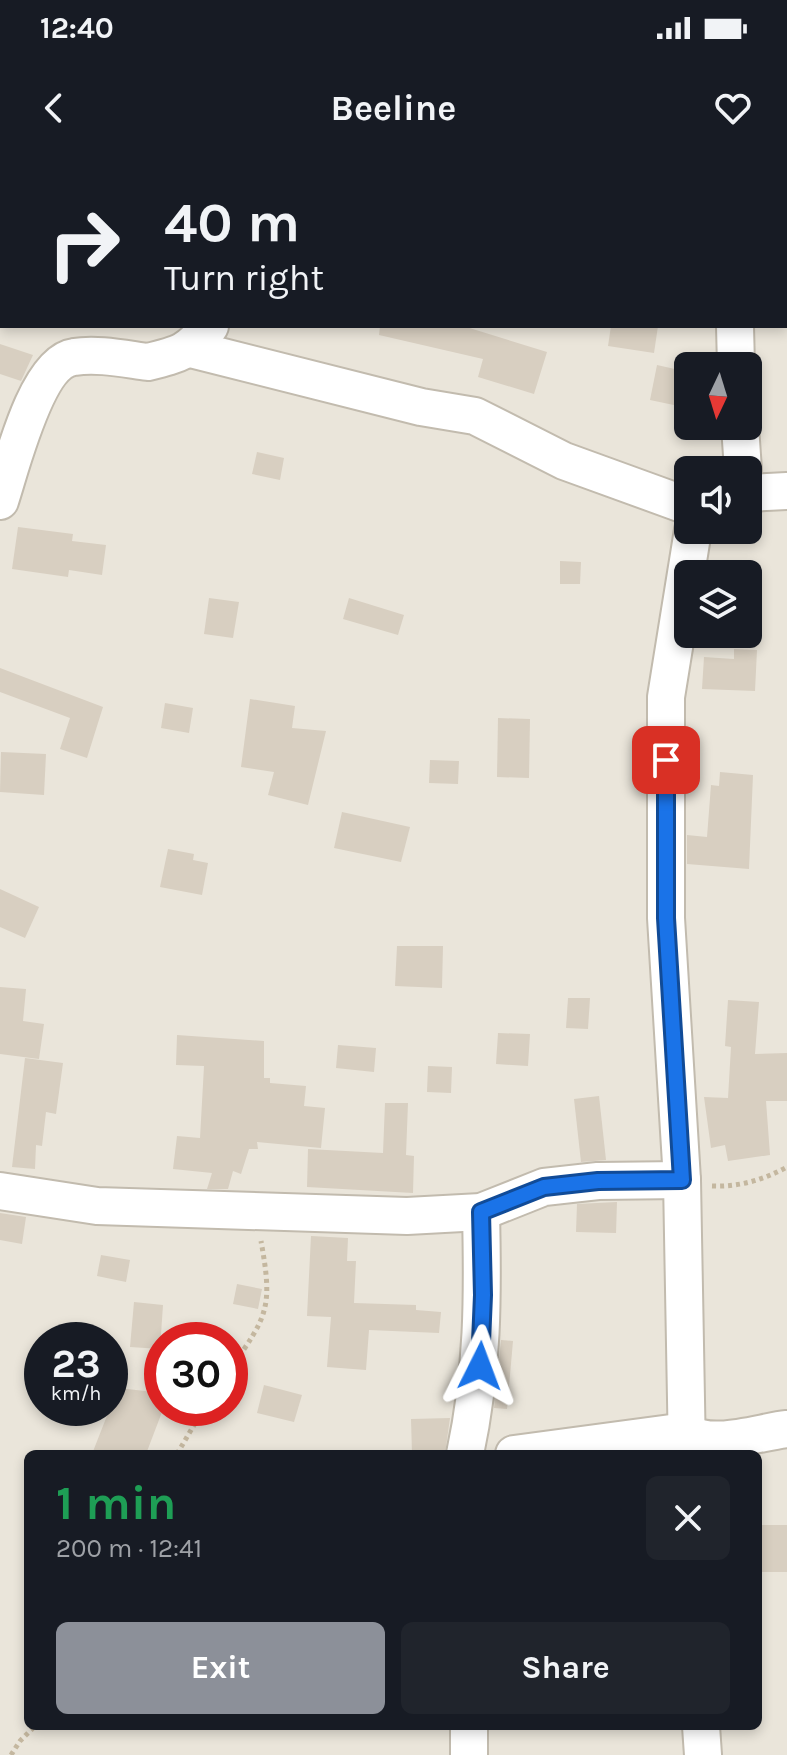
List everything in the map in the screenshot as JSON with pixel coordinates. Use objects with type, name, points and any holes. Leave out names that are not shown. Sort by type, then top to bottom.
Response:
[{"type":"street","points":[[735,328],[736,352]]},
{"type":"street","points":[[0,501],[31,409],[40,389],[59,363],[72,357],[148,362],[201,338],[421,407],[475,416],[564,461],[674,501]]},
{"type":"street","points":[[762,492],[787,491]]},
{"type":"street","points":[[687,1443],[682,1180],[666,918],[666,697],[691,544]]},
{"type":"street","points":[[0,1191],[97,1206],[407,1216],[481,1212],[544,1187],[598,1181],[682,1180]]},
{"type":"street","points":[[466,1450],[480,1366],[483,1295],[481,1212]]},
{"type":"street","points":[[533,1450],[687,1443],[693,1436],[709,1440],[787,1429]]},
{"type":"street","points":[[469,1730],[469,1755]]},
{"type":"street","points":[[701,1730],[703,1755]]},
{"type":"path","points":[[682,1180],[715,1187],[734,1186],[757,1181],[787,1167]]},
{"type":"path","points":[[248,1343],[258,1329],[268,1299],[256,1210]]},
{"type":"path","points":[[179,1450],[193,1426]]},
{"type":"path","points":[[11,1755],[32,1730]]},
{"type":"shaded area","points":[[0,328],[787,328],[787,1755],[0,1755]]},
{"type":"building","points":[[380,328],[469,328],[547,352],[534,394],[478,377],[483,359],[379,335]]},
{"type":"building","points":[[611,328],[658,328],[654,353],[608,346]]},
{"type":"building","points":[[0,344],[33,355],[21,381],[0,374]]},
{"type":"building","points":[[657,365],[674,369],[674,405],[650,400]]},
{"type":"building","points":[[257,452],[284,458],[280,480],[252,474]]},
{"type":"building","points":[[18,527],[73,534],[72,541],[106,545],[102,575],[69,570],[68,577],[12,569]]},
{"type":"building","points":[[560,561],[581,562],[580,584],[560,584]]},
{"type":"building","points":[[209,598],[239,602],[233,638],[204,634]]},
{"type":"building","points":[[349,598],[404,615],[398,635],[343,619]]},
{"type":"building","points":[[734,649],[757,650],[755,691],[702,689],[704,657],[734,659]]},
{"type":"building","points":[[0,668],[103,707],[87,758],[60,749],[70,718],[0,692]]},
{"type":"building","points":[[250,699],[295,706],[292,728],[326,731],[308,805],[268,795],[274,772],[241,767]]},
{"type":"building","points":[[165,703],[193,708],[189,733],[161,728]]},
{"type":"building","points":[[498,718],[530,719],[529,778],[497,777]]},
{"type":"building","points":[[1,752],[46,754],[44,795],[0,792]]},
{"type":"building","points":[[430,760],[459,761],[458,784],[429,783]]},
{"type":"building","points":[[720,772],[753,775],[749,869],[687,864],[687,835],[707,837],[711,785],[719,786]]},
{"type":"building","points":[[342,812],[410,827],[401,862],[334,848]]},
{"type":"building","points":[[168,849],[194,854],[193,860],[208,863],[202,895],[160,887]]},
{"type":"building","points":[[0,889],[39,907],[25,938],[0,927]]},
{"type":"building","points":[[397,946],[443,946],[442,988],[395,986]]},
{"type":"building","points":[[0,987],[26,989],[23,1021],[44,1024],[39,1059],[0,1054]]},
{"type":"building","points":[[568,998],[590,998],[588,1029],[566,1028]]},
{"type":"building","points":[[728,1000],[759,1002],[755,1054],[787,1053],[787,1101],[766,1101],[770,1155],[728,1161],[725,1145],[711,1148],[704,1097],[728,1098],[731,1047],[725,1046]]},
{"type":"building","points":[[498,1033],[530,1034],[528,1066],[496,1064]]},
{"type":"building","points":[[177,1035],[264,1041],[264,1078],[270,1078],[270,1083],[306,1086],[304,1106],[325,1108],[321,1148],[257,1142],[258,1149],[249,1149],[241,1174],[233,1171],[228,1189],[207,1189],[212,1173],[173,1169],[177,1136],[200,1138],[204,1066],[176,1065]]},
{"type":"building","points":[[338,1045],[376,1048],[374,1072],[336,1068]]},
{"type":"building","points":[[25,1058],[63,1063],[56,1114],[46,1112],[42,1146],[36,1145],[35,1169],[12,1167]]},
{"type":"building","points":[[428,1066],[452,1067],[451,1093],[427,1092]]},
{"type":"building","points":[[599,1096],[606,1160],[581,1162],[574,1099]]},
{"type":"building","points":[[385,1103],[408,1103],[406,1155],[414,1156],[413,1193],[307,1187],[308,1149],[383,1153]]},
{"type":"building","points":[[617,1202],[616,1233],[576,1232],[577,1204]]},
{"type":"building","points":[[0,1213],[26,1217],[22,1244],[0,1240]]},
{"type":"building","points":[[311,1236],[348,1238],[347,1261],[356,1261],[354,1303],[416,1305],[416,1310],[441,1312],[439,1333],[369,1330],[366,1370],[327,1367],[331,1317],[307,1316]]},
{"type":"building","points":[[101,1255],[130,1260],[126,1282],[97,1276]]},
{"type":"building","points":[[237,1284],[262,1289],[258,1309],[233,1304]]},
{"type":"building","points":[[134,1302],[163,1305],[162,1322],[144,1322],[144,1348],[130,1347]]},
{"type":"building","points":[[501,1340],[513,1341],[507,1409],[494,1408]]},
{"type":"building","points":[[264,1385],[302,1395],[294,1422],[257,1413]]},
{"type":"building","points":[[128,1389],[144,1391],[144,1426],[157,1426],[148,1450],[94,1450],[103,1426],[128,1426]]},
{"type":"building","points":[[450,1418],[446,1450],[412,1450],[411,1419]]},
{"type":"building","points":[[762,1525],[787,1525],[787,1572],[762,1572]]},
{"type":"route","points":[[480,1366],[483,1295],[481,1212],[544,1187],[598,1181],[682,1180],[666,918],[666,760]]}]
